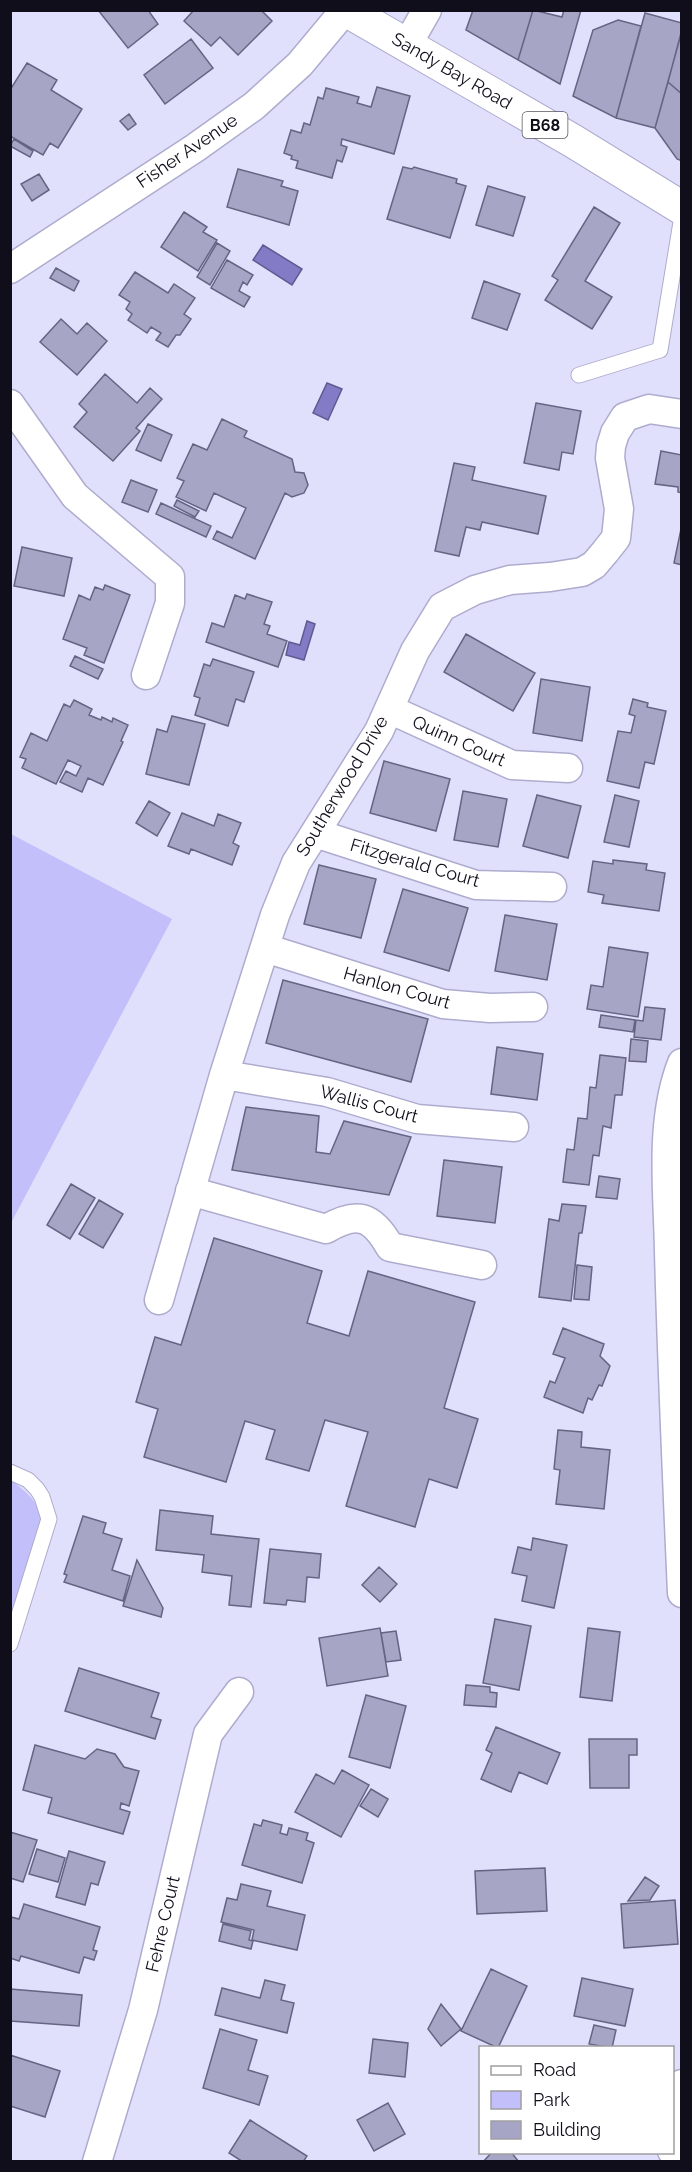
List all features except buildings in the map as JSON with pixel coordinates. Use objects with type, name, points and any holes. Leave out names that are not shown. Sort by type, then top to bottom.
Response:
[{"type":"main road","name":"Sandy Bay Road","points":[[345,10],[573,141],[681,208]]},
{"type":"street","name":"Fisher Avenue","points":[[10,269],[195,148],[254,106],[300,64],[345,10]]},
{"type":"street","points":[[407,45],[427,10]]},
{"type":"street","points":[[10,404],[75,496],[170,577],[170,603],[146,675]]},
{"type":"street","name":"Southerwood Drive","points":[[159,1300],[224,1075],[265,948],[296,863],[379,731],[415,651],[442,607],[475,590],[510,580],[582,572],[594,565],[616,538],[619,509],[610,458],[615,434],[625,417],[649,409],[681,414]]},
{"type":"street","name":"Quinn Court","points":[[388,709],[512,765],[568,768]]},
{"type":"street","name":"Fitzgerald Court","points":[[315,833],[476,885],[552,887]]},
{"type":"street","name":"Hanlon Court","points":[[265,948],[443,1004],[490,1008],[533,1007]]},
{"type":"street","points":[[681,1063],[675,1080],[672,1363],[681,1593]]},
{"type":"street","name":"Wallis Court","points":[[224,1075],[327,1092],[417,1119],[514,1127]]},
{"type":"street","points":[[190,1191],[326,1229],[348,1218],[362,1219],[374,1225],[390,1247],[482,1265]]},
{"type":"street","name":"Fehre Court","points":[[97,2162],[143,2010],[208,1734],[239,1692]]},
{"type":"street","points":[[674,2143],[674,2098],[681,2084]]},
{"type":"lane","points":[[579,375],[660,350],[681,216]]},
{"type":"lane","points":[[10,1472],[28,1480],[37,1489],[49,1519],[10,1644]]},
{"type":"green space","points":[[11,834],[172,919],[11,1223]]},
{"type":"green space","points":[[11,1480],[36,1504],[40,1515],[40,1525],[35,1551],[11,1618]]},
{"type":"shaded area","points":[[263,245],[302,269],[292,285],[253,260]]},
{"type":"shaded area","points":[[327,383],[342,389],[328,420],[313,413]]},
{"type":"shaded area","points":[[307,621],[315,624],[304,660],[286,655],[289,642],[300,645]]}]
